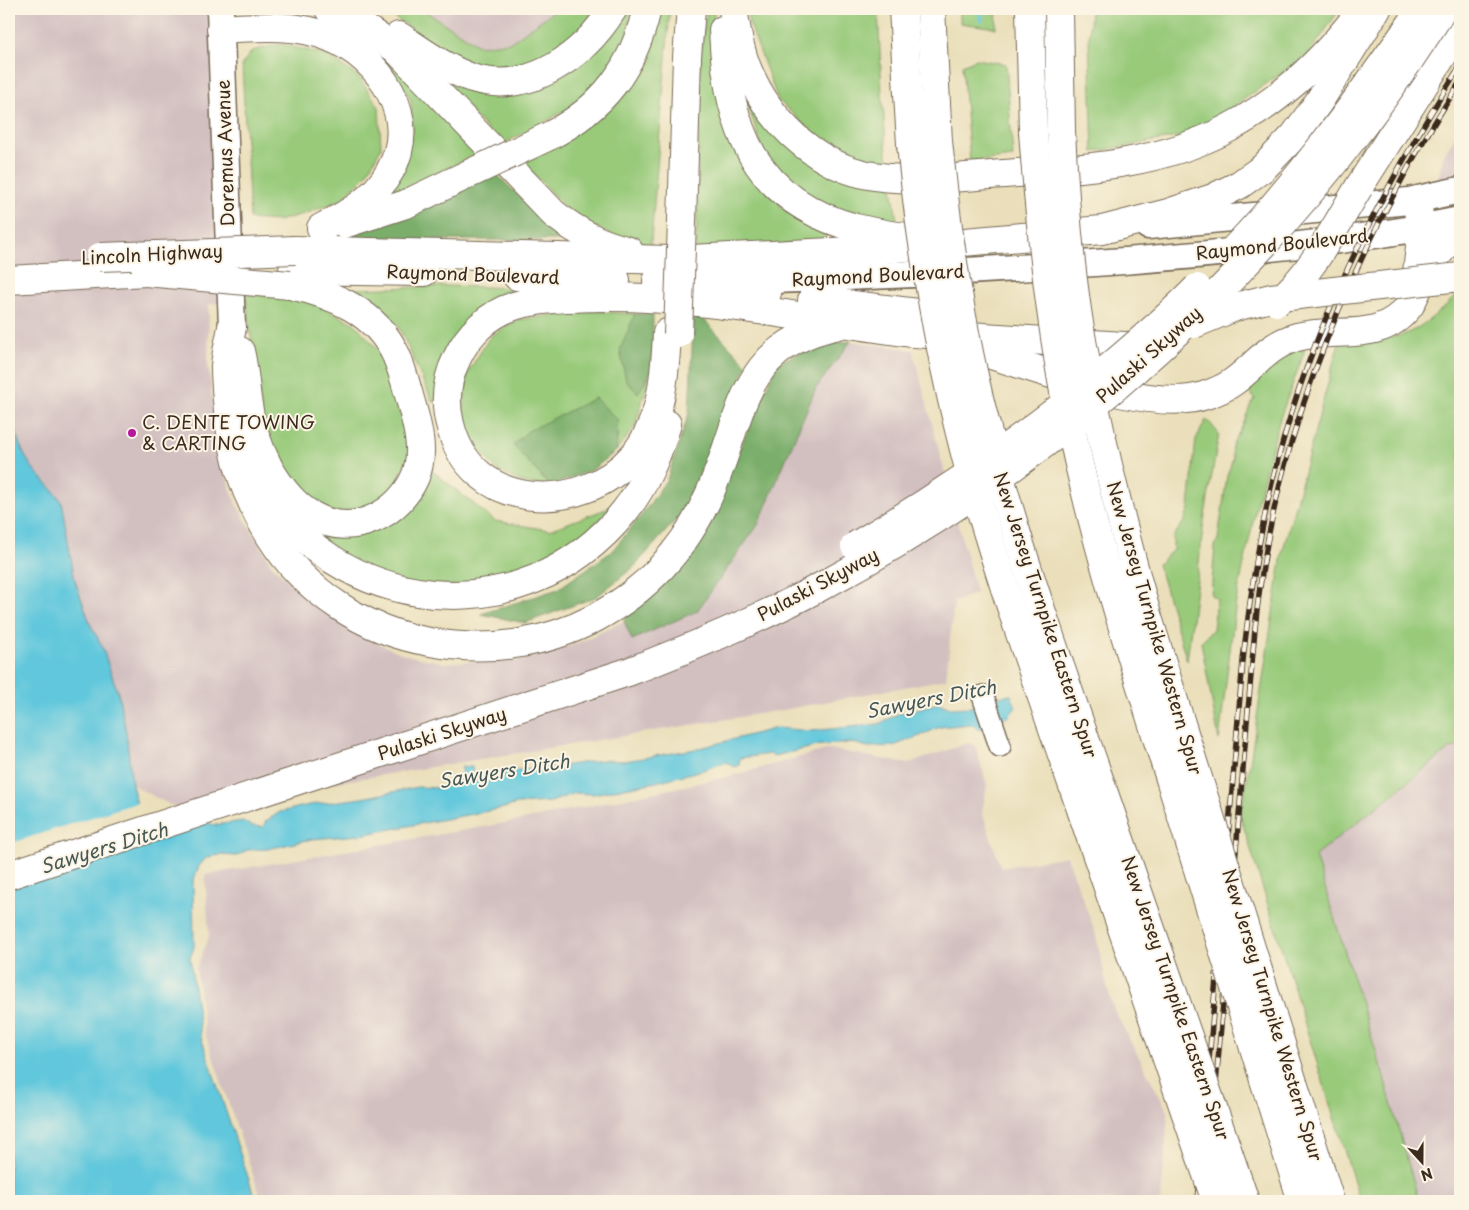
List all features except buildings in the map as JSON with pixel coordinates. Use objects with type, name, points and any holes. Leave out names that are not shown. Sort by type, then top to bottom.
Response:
[{"type":"highway","points":[[331,9],[359,13],[457,71],[480,80],[512,82],[536,76],[562,63],[586,44],[613,9]]},
{"type":"highway","points":[[331,9],[360,25],[396,49],[545,206],[574,229],[603,243],[670,260]]},
{"type":"highway","points":[[321,228],[359,220],[391,210],[549,136],[581,117],[611,89],[633,52],[647,9]]},
{"type":"highway","points":[[229,421],[245,458],[264,492],[298,534],[318,551],[354,572],[406,591],[446,595],[473,594],[515,585],[554,569],[580,553],[605,533],[625,512],[645,481],[668,422],[675,394],[673,334],[679,9]]},
{"type":"highway","points":[[676,221],[691,9]]},
{"type":"highway","points":[[722,9],[726,68],[737,119],[755,161],[778,188],[811,212],[850,226],[901,236],[970,242]]},
{"type":"highway","points":[[733,9],[742,52],[751,78],[771,111],[789,132],[824,158],[848,170],[874,176],[917,179],[1045,172],[1118,164],[1156,156],[1193,145],[1244,119],[1278,96],[1327,51],[1362,9]]},
{"type":"highway","name":"New Jersey Turnpike Eastern Spur","points":[[903,9],[911,144],[920,229],[939,338],[974,488],[1029,661],[1216,1201]]},
{"type":"highway","name":"New Jersey Turnpike Eastern Spur","points":[[931,9],[938,142],[945,209],[960,304],[982,408],[1002,486],[1041,612],[1245,1201]]},
{"type":"highway","name":"New Jersey Turnpike Western Spur","points":[[1030,9],[1033,132],[1043,254],[1057,353],[1069,418],[1090,508],[1138,677],[1302,1201]]},
{"type":"highway","name":"New Jersey Turnpike Western Spur","points":[[1059,9],[1060,131],[1068,231],[1079,322],[1104,450],[1126,543],[1145,608],[1330,1201]]},
{"type":"highway","points":[[1102,230],[1198,203],[1239,185],[1263,168],[1294,136],[1318,103],[1377,9]]},
{"type":"highway","name":"Pulaski Skyway","points":[[9,858],[607,661],[746,603],[817,568],[884,529],[1012,444],[1130,350],[1189,296],[1240,242],[1322,146],[1422,9]]},
{"type":"highway","name":"Pulaski Skyway","points":[[9,875],[587,687],[675,654],[772,611],[818,588],[901,541],[992,483],[1082,415],[1177,337],[1301,204],[1365,124],[1396,81],[1443,9]]},
{"type":"highway","points":[[220,19],[288,27],[320,34],[341,43],[360,55],[376,70],[389,88],[396,107],[400,138],[397,155],[390,172],[377,190],[359,207],[321,228],[292,259],[331,296],[362,313],[386,336],[421,403],[440,447],[456,472],[481,494],[492,500],[532,513],[561,513],[600,501],[631,479],[647,463],[659,446]]},
{"type":"highway","points":[[710,282],[777,295],[1196,340],[1229,330],[1280,300],[1294,286],[1460,28]]},
{"type":"highway","points":[[1413,299],[1417,276],[1420,228],[1418,200]]},
{"type":"highway","name":"Raymond Boulevard","points":[[292,259],[670,260],[808,254],[1102,230]]},
{"type":"highway","points":[[907,332],[1003,358],[1097,388],[1152,399],[1183,400],[1203,396],[1226,386],[1241,376],[1268,351],[1288,340],[1311,335],[1361,332],[1386,324],[1405,311],[1435,255],[1448,242],[1460,234]]},
{"type":"highway","name":"Lincoln Highway","points":[[9,264],[195,252],[292,259]]},
{"type":"highway","name":"Raymond Boulevard","points":[[292,259],[432,272],[710,282]]},
{"type":"highway","name":"Lincoln Highway","points":[[9,280],[146,272],[292,259]]},
{"type":"highway","points":[[673,334],[663,390],[644,440],[633,456],[604,480],[570,494],[545,498],[523,495],[504,488],[473,468],[455,440],[448,416],[447,398],[451,372],[458,354],[476,331],[498,313],[514,306],[545,300],[586,297],[658,298],[744,307],[907,332],[1124,346],[1161,345],[1235,307],[1271,298],[1460,277]]},
{"type":"highway","points":[[232,327],[225,366],[232,446],[239,473],[261,522],[276,546],[295,570],[328,599],[366,622],[411,639],[442,644],[488,647],[522,644],[569,630],[598,617],[625,600],[651,578],[675,552],[702,510],[716,479],[744,399],[760,370],[774,354],[791,341],[815,331],[848,324]]},
{"type":"highway","points":[[232,327],[244,366],[250,414],[268,466],[282,488],[298,505],[315,518],[325,522],[337,524],[361,523],[383,514],[402,498],[415,476],[419,455],[418,432],[400,366]]},
{"type":"main road","name":"Doremus Avenue","points":[[220,19],[232,327]]},
{"type":"main road","name":"Raymond Boulevard","points":[[1102,230],[1418,200],[1460,190]]},
{"type":"main road","name":"Raymond Boulevard","points":[[710,282],[856,278],[1027,268],[1248,251],[1330,242],[1460,220]]},
{"type":"street","points":[[983,696],[1000,746]]},
{"type":"shaded area","points":[[9,9],[216,9],[234,302],[209,304],[208,365],[220,459],[236,504],[271,564],[312,604],[365,638],[406,655],[444,663],[531,658],[580,642],[624,621],[632,639],[758,525],[816,388],[851,341],[913,350],[976,593],[954,602],[946,679],[783,710],[333,783],[235,807],[178,809],[132,785],[122,711],[101,644],[91,626],[75,581],[61,501],[27,461],[20,446],[9,393]]},
{"type":"shaded area","points":[[421,9],[557,9],[511,42],[480,46]]},
{"type":"shaded area","points":[[1460,127],[1460,176],[1437,183],[1443,157]]},
{"type":"shaded area","points":[[968,743],[975,745],[987,785],[982,812],[1001,868],[1067,856],[1096,935],[1108,991],[1115,1012],[1168,1112],[1161,1201],[262,1201],[205,1034],[196,969],[209,936],[205,875],[523,820],[727,777],[830,749],[908,764]]},
{"type":"shaded area","points":[[1460,745],[1460,1201],[1418,1201],[1315,856],[1448,750]]},
{"type":"green space","points":[[381,9],[421,9],[480,46],[511,42],[557,9],[594,9],[587,21],[548,57],[497,69],[454,60],[411,28]]},
{"type":"green space","points":[[621,9],[631,9],[627,40],[598,83],[563,112],[501,145],[425,60],[453,85],[501,92]]},
{"type":"green space","points":[[649,9],[670,9],[650,253],[573,216],[521,160],[603,111]]},
{"type":"green space","points":[[707,9],[714,9],[714,56],[781,207],[804,223],[825,228],[824,241],[696,252],[701,49]]},
{"type":"green space","points":[[748,9],[878,9],[888,166],[868,162],[826,145],[778,100],[748,20]]},
{"type":"green space","points":[[960,9],[997,9],[996,28],[960,23]]},
{"type":"green space","points":[[1091,9],[1340,9],[1309,54],[1194,134],[1093,152],[1089,39]]},
{"type":"green space","points":[[368,40],[409,79],[480,153],[384,197],[413,132],[411,100],[391,70],[363,46]]},
{"type":"green space","points":[[281,44],[324,54],[359,77],[379,107],[381,148],[366,175],[341,200],[307,213],[278,221],[250,219],[242,64],[252,51]]},
{"type":"green space","points":[[976,59],[1006,64],[1013,157],[970,162],[962,65]]},
{"type":"green space","points":[[746,99],[754,101],[892,187],[898,227],[859,220],[786,184],[764,154]]},
{"type":"green space","points":[[495,173],[565,240],[343,240]]},
{"type":"green space","points":[[449,286],[552,289],[479,317],[433,403],[398,325],[353,289]]},
{"type":"green space","points":[[1460,291],[1460,745],[1448,750],[1315,856],[1383,1074],[1419,1201],[1360,1201],[1240,815],[1250,763],[1282,554],[1339,342],[1384,339],[1406,334],[1432,318]]},
{"type":"green space","points":[[245,294],[308,300],[355,324],[381,353],[410,452],[392,493],[367,510],[334,512],[306,501],[286,482],[263,422]]},
{"type":"green space","points":[[694,309],[747,365],[684,511],[634,567],[596,597],[525,623],[481,614],[558,589],[611,552],[644,512],[667,479],[689,413]]},
{"type":"green space","points":[[587,311],[635,314],[621,350],[650,373],[635,427],[616,451],[618,420],[513,445],[550,486],[524,483],[498,471],[477,448],[463,415],[467,374],[490,337],[516,320]]},
{"type":"green space","points":[[635,314],[653,314],[652,371],[638,393],[626,381],[620,350]]},
{"type":"green space","points":[[851,341],[816,388],[758,525],[697,611],[632,640],[624,621],[630,610],[703,532],[777,364],[812,348]]},
{"type":"green space","points":[[1304,344],[1304,353],[1280,418],[1258,499],[1236,601],[1219,740],[1201,642],[1213,629],[1217,599],[1211,595],[1215,546],[1218,539],[1227,476],[1233,458],[1231,450],[1250,406],[1255,399],[1250,393],[1254,380],[1267,367]]},
{"type":"green space","points":[[595,398],[618,420],[616,451],[592,470],[550,486],[513,445],[528,431]]},
{"type":"green space","points":[[1206,420],[1219,434],[1204,521],[1187,661],[1158,564],[1173,550],[1173,537],[1185,520],[1189,508],[1196,439]]},
{"type":"green space","points":[[431,470],[495,521],[549,530],[620,504],[538,571],[478,586],[401,584],[338,556],[311,531],[378,529],[409,511]]},
{"type":"water","name":"Sawyers Ditch","points":[[9,393],[15,428],[24,454],[61,501],[75,581],[91,626],[101,644],[118,693],[126,732],[132,785],[137,804],[148,824],[201,821],[215,825],[243,821],[251,826],[263,827],[266,821],[280,812],[309,805],[362,798],[418,787],[440,788],[456,783],[461,776],[462,767],[472,767],[473,773],[476,776],[603,760],[625,761],[696,749],[777,728],[811,731],[879,724],[898,714],[939,703],[950,708],[971,707],[1002,696],[1011,695],[1016,707],[1009,716],[979,729],[970,724],[940,727],[893,746],[868,747],[853,743],[822,745],[774,756],[770,754],[740,758],[739,765],[734,767],[726,762],[656,782],[593,794],[575,793],[551,802],[517,804],[360,835],[312,839],[268,849],[247,850],[237,856],[222,855],[206,858],[199,866],[193,882],[194,947],[190,958],[201,1037],[256,1201],[9,1201]]},
{"type":"pier","points":[[139,802],[150,822],[9,888],[9,844]]},
{"type":"waterway","points":[[981,9],[981,20]]},
{"type":"railway","points":[[1197,1201],[1243,661],[1254,575],[1270,490],[1300,385],[1338,290],[1383,198],[1433,109],[1460,66]]},
{"type":"railway","points":[[1206,1201],[1255,632],[1262,573],[1271,523],[1283,472],[1298,422],[1314,372],[1333,323],[1354,275],[1400,183],[1421,144],[1460,82]]},
{"type":"place","name":"C. DENTE TOWING & CARTING","points":[[132,433]]}]
